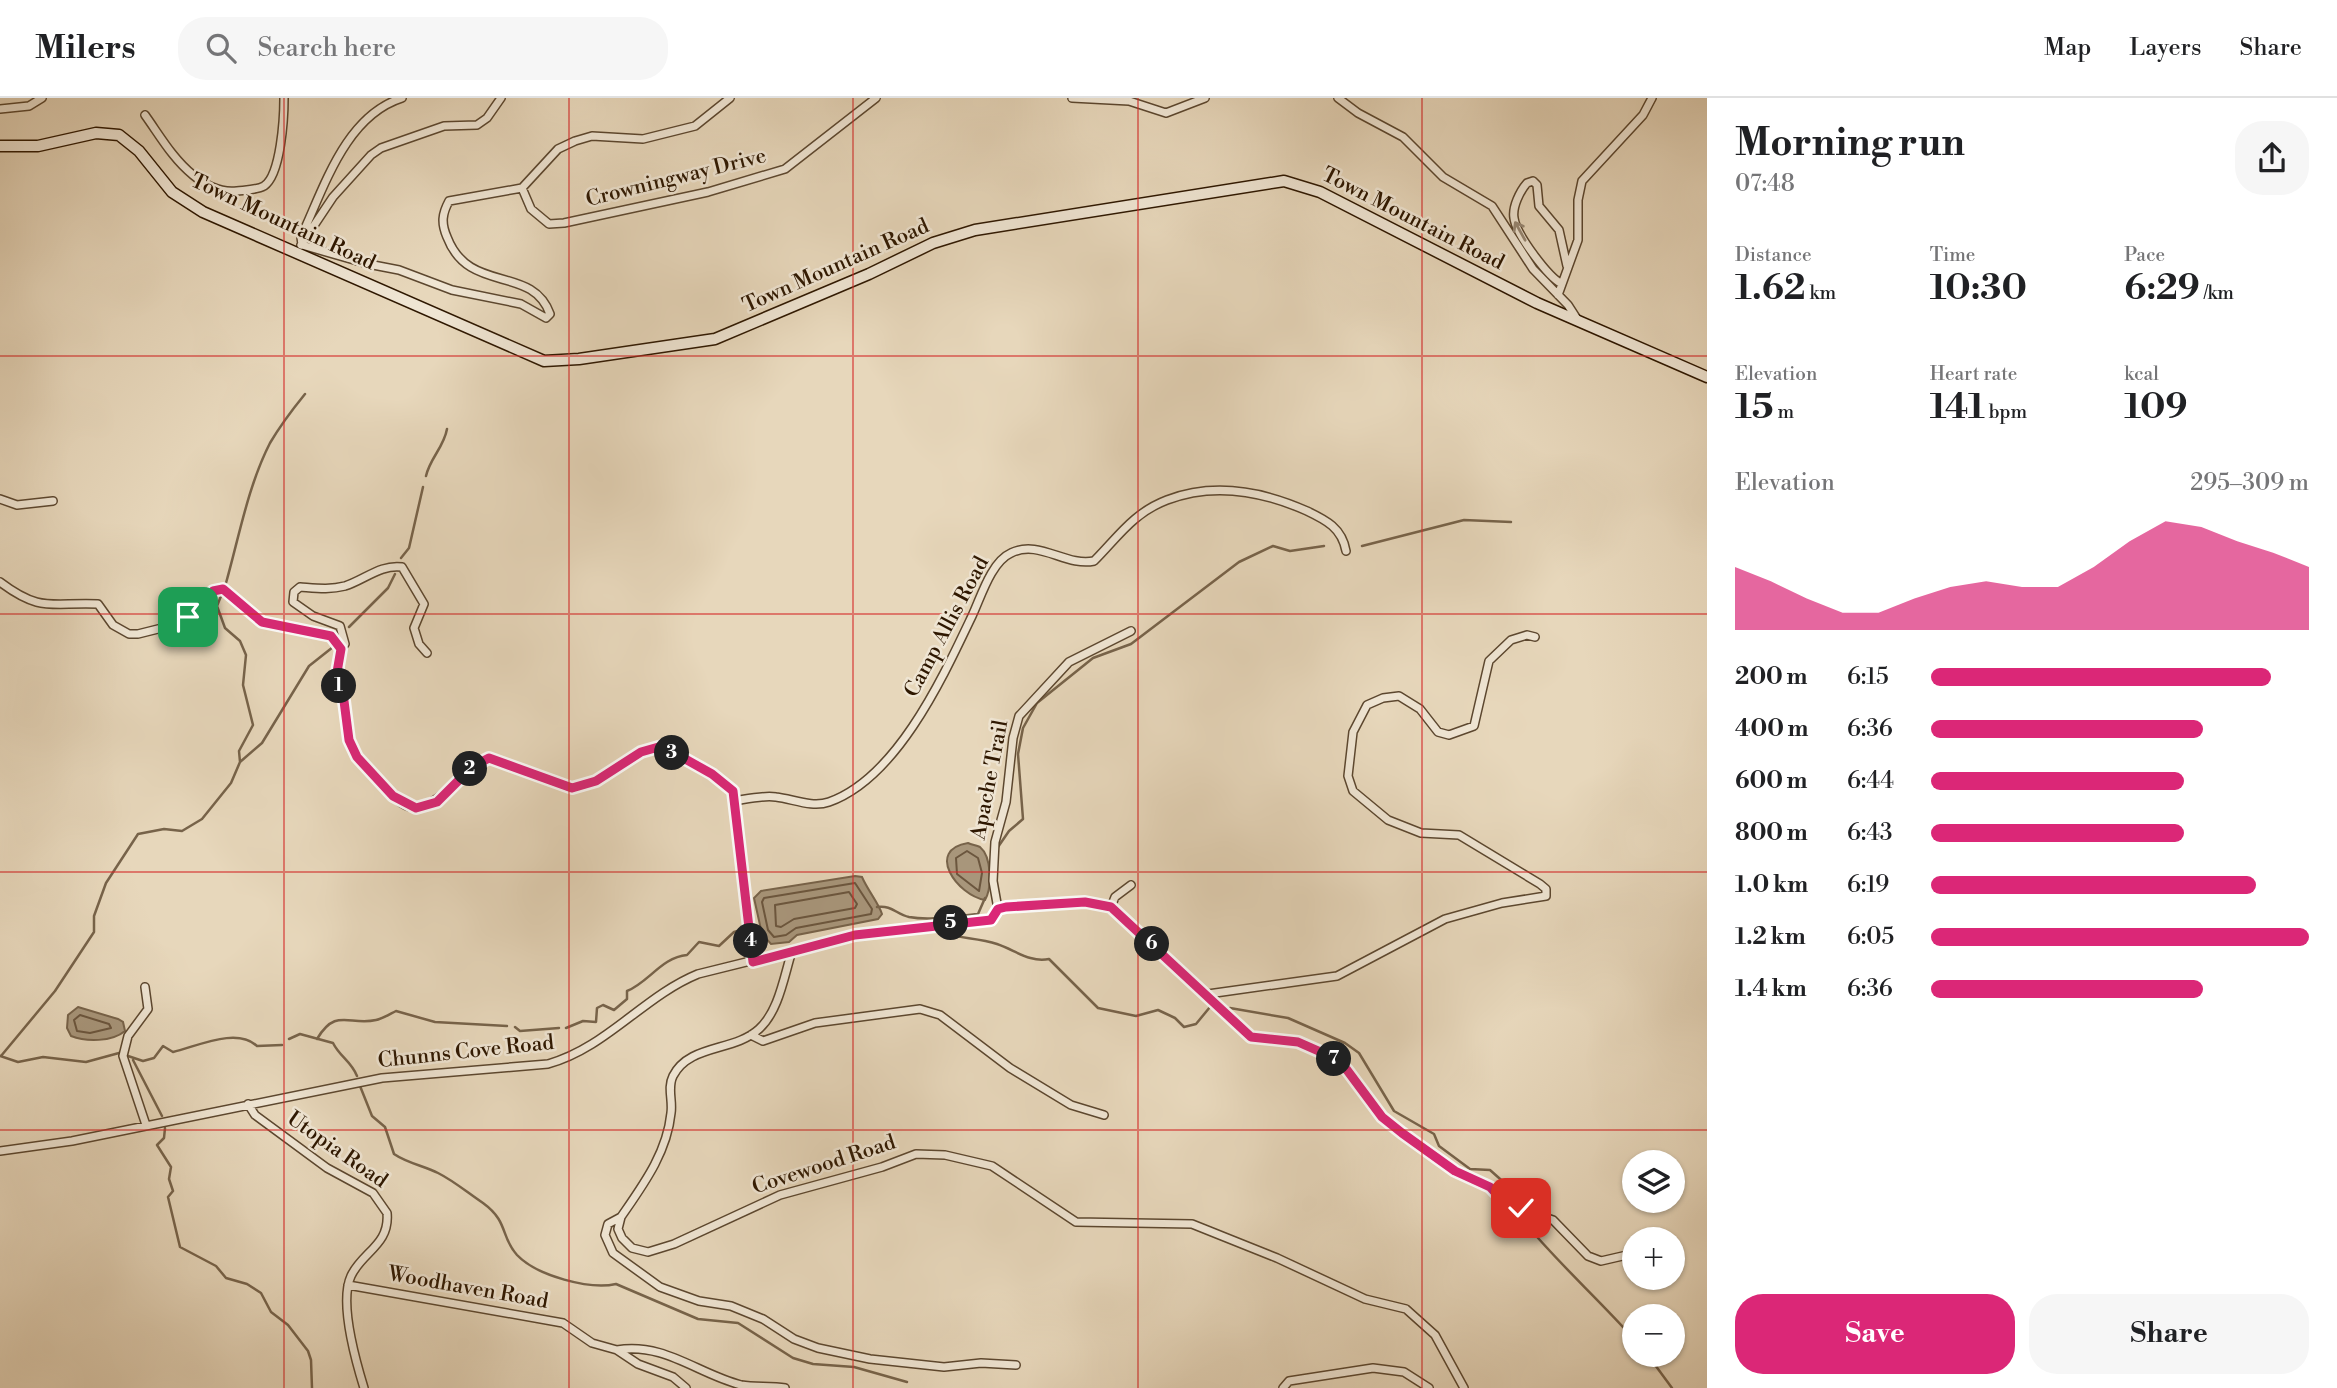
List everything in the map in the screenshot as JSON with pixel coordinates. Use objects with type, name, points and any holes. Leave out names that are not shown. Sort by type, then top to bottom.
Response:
[{"type":"main road","name":"Town Mountain Road","points":[[0,146],[38,146],[96,133],[119,135],[139,151],[162,183],[182,200],[300,248],[529,357],[564,361],[715,339],[869,274],[933,243],[964,232],[1284,181],[1320,192],[1489,279],[1707,377]]},
{"type":"street","points":[[0,109],[29,106],[42,98]]},
{"type":"street","points":[[145,116],[171,152],[203,182],[220,190],[253,189],[266,185],[273,174],[285,125],[284,98]]},
{"type":"street","points":[[300,248],[301,237],[347,140],[386,103],[402,98]]},
{"type":"street","points":[[300,248],[333,197],[371,155],[381,148],[444,126],[477,125],[488,118],[501,98]]},
{"type":"street","points":[[300,248],[399,270],[452,290],[521,304],[546,318],[550,314],[543,300],[524,286],[479,274],[454,254],[442,225],[443,212],[449,201],[522,188],[558,149],[575,141],[592,136],[643,139],[678,131],[706,120],[730,98]]},
{"type":"street","name":"Crowningway Drive","points":[[522,188],[531,209],[549,224],[576,221],[708,192],[785,169],[876,98]]},
{"type":"street","points":[[1072,98],[1131,99],[1166,113],[1205,98]]},
{"type":"street","points":[[1338,98],[1403,137],[1443,177],[1492,206],[1533,269],[1578,320]]},
{"type":"street","points":[[1558,295],[1578,240],[1578,200],[1582,181],[1643,115],[1652,98]]},
{"type":"street","points":[[1562,284],[1550,277],[1516,224],[1515,208],[1527,183],[1533,181],[1537,185],[1539,206],[1559,230],[1567,268]]},
{"type":"street","name":"Camp Allis Road","points":[[734,801],[774,796],[827,804],[873,775],[909,730],[968,626],[992,573],[1013,552],[1030,549],[1080,563],[1094,561],[1127,523],[1142,512],[1166,501],[1209,490],[1257,493],[1285,501],[1323,519],[1336,529],[1344,539],[1346,551]]},
{"type":"street","points":[[0,499],[17,505],[53,501]]},
{"type":"street","points":[[427,653],[419,644],[414,628],[424,604],[420,592],[402,567],[394,566],[347,585],[329,589],[300,587],[294,592],[293,603],[303,611],[340,626],[345,644],[341,649],[336,678],[344,701],[350,744],[371,773],[407,806],[416,808],[437,802],[472,767],[489,758],[572,788],[596,781],[641,752],[662,746],[712,774],[733,791],[753,962]]},
{"type":"street","points":[[0,582],[23,600],[98,604],[113,625],[130,634],[170,626],[200,610],[213,591],[223,589],[262,622],[331,636],[341,649]]},
{"type":"street","name":"Apache Trail","points":[[998,909],[993,881],[994,851],[1006,802],[1013,738],[1019,716],[1069,662],[1130,631]]},
{"type":"street","points":[[1208,994],[1337,976],[1446,919],[1490,906],[1546,896],[1546,890],[1540,884],[1459,835],[1421,833],[1388,820],[1357,796],[1348,781],[1353,732],[1367,705],[1382,698],[1399,696],[1420,709],[1438,732],[1449,734],[1469,730],[1476,721],[1489,660],[1516,638],[1535,637]]},
{"type":"street","points":[[1131,885],[1115,897],[1111,907],[1208,994],[1251,1037],[1298,1042],[1332,1057],[1347,1070],[1382,1117],[1455,1171],[1490,1187],[1506,1204],[1553,1220],[1588,1256],[1601,1261],[1622,1256]]},
{"type":"street","name":"Chunns Cove Road","points":[[0,1151],[382,1078],[538,1065],[561,1060],[598,1040],[685,979],[883,930],[991,920],[998,909],[1018,905],[1085,902],[1111,907]]},
{"type":"street","points":[[792,951],[772,1011],[751,1035],[686,1058],[673,1076],[670,1085],[672,1111],[662,1153],[621,1217],[608,1224],[605,1235],[613,1253],[660,1287],[763,1319],[794,1339],[818,1348],[870,1359],[944,1367],[981,1363],[1016,1365]]},
{"type":"street","points":[[145,987],[148,1009],[123,1052],[146,1125]]},
{"type":"street","points":[[751,1035],[763,1041],[815,1023],[920,1009],[940,1015],[990,1055],[1071,1105],[1104,1115]]},
{"type":"street","name":"Utopia Road","points":[[248,1104],[255,1115],[327,1168],[366,1188],[384,1206],[388,1220],[385,1236],[355,1270],[348,1285]]},
{"type":"street","name":"Covewood Road","points":[[621,1217],[618,1229],[622,1238],[632,1248],[648,1252],[674,1244],[780,1195],[882,1167],[916,1154],[945,1155],[992,1166],[1076,1222],[1192,1224],[1277,1258],[1365,1299],[1406,1309],[1436,1335],[1464,1388]]},
{"type":"street","points":[[348,1285],[348,1305],[364,1388]]},
{"type":"street","name":"Woodhaven Road","points":[[348,1285],[563,1323],[592,1343],[617,1350],[638,1364],[673,1377],[686,1388]]},
{"type":"street","name":"Woodhaven Road","points":[[617,1350],[641,1347],[661,1352],[743,1386],[785,1388]]},
{"type":"street","points":[[1283,1388],[1289,1381],[1373,1368],[1404,1372],[1429,1388]]},
{"type":"water","points":[[968,843],[980,847],[987,858],[990,881],[985,900],[964,890],[956,882],[947,863],[949,854],[955,847]]},
{"type":"water","points":[[862,877],[878,906],[882,914],[878,919],[797,935],[789,942],[771,944],[762,934],[754,898],[761,891]]},
{"type":"water","points":[[78,1007],[118,1019],[123,1022],[125,1031],[120,1035],[99,1040],[71,1036],[67,1028],[68,1015]]},
{"type":"waterway","points":[[226,583],[262,459],[278,430],[305,394]]},
{"type":"waterway","points":[[426,476],[447,429]]},
{"type":"waterway","points":[[401,558],[409,548],[423,487]]},
{"type":"waterway","points":[[1362,546],[1464,520],[1511,522]]},
{"type":"waterway","points":[[998,847],[1009,831],[1023,819],[1018,754],[1023,728],[1037,703],[1093,658],[1131,644],[1239,562],[1273,546],[1290,551],[1324,546]]},
{"type":"waterway","points":[[349,627],[388,588],[395,574]]},
{"type":"waterway","points":[[221,596],[217,606],[225,628],[240,641],[246,655],[243,685],[253,725],[239,751],[240,762]]},
{"type":"waterway","points":[[1,1056],[55,991],[94,932],[94,916],[106,883],[138,834],[164,829],[182,831],[202,819],[231,783],[240,762],[262,743],[309,666],[333,647]]},
{"type":"waterway","points":[[877,907],[886,907],[909,917],[943,918],[978,914],[985,898]]},
{"type":"waterway","points":[[932,929],[948,935],[997,944],[1029,958],[1049,959],[1098,1008],[1136,1016],[1158,1010],[1175,1018],[1184,1027],[1196,1024],[1210,1007]]},
{"type":"waterway","points":[[566,1028],[583,1021],[596,1022],[597,1008],[603,1005],[614,1010],[627,999],[627,991],[670,960],[687,955],[699,942],[719,946],[734,932],[741,930]]},
{"type":"waterway","points":[[1230,1008],[1288,1018],[1345,1043],[1359,1053],[1394,1111],[1434,1134],[1439,1146],[1470,1169],[1490,1170],[1508,1186]]},
{"type":"waterway","points":[[317,1039],[330,1023],[376,1020],[396,1011],[435,1022],[507,1026]]},
{"type":"waterway","points":[[515,1027],[520,1031],[559,1028]]},
{"type":"waterway","points":[[289,1039],[300,1034],[333,1043],[357,1076]]},
{"type":"waterway","points":[[0,1056],[18,1062],[43,1057],[86,1062],[119,1053],[143,1061],[154,1058],[163,1046],[173,1052],[228,1038],[239,1038],[257,1046],[282,1045]]},
{"type":"waterway","points":[[133,1060],[162,1116]]},
{"type":"waterway","points":[[360,1086],[372,1116],[385,1127],[394,1154],[444,1176],[483,1203],[497,1216],[517,1255],[537,1269],[579,1283],[616,1284],[698,1319],[738,1323],[793,1358],[813,1364],[854,1367],[907,1382]]},
{"type":"waterway","points":[[165,1128],[164,1138],[157,1145],[171,1167],[169,1179],[173,1191],[168,1197],[180,1247],[216,1266],[226,1278],[247,1284],[261,1293],[271,1312],[288,1325],[308,1351],[312,1388]]},
{"type":"waterway","points":[[1512,1197],[1514,1203]]},
{"type":"waterway","points":[[1516,1212],[1622,1326]]},
{"type":"waterway","points":[[1657,1367],[1672,1388]]},
{"type":"route","points":[[188,617],[200,610],[206,597],[213,591],[223,589],[262,622],[331,636],[341,649],[336,678],[344,701],[350,744],[371,773],[407,806],[416,808],[437,802],[472,767],[489,758],[572,788],[596,781],[641,752],[662,746],[712,774],[733,791],[753,962],[883,930],[991,920],[998,909],[1018,905],[1085,902],[1111,907],[1208,994],[1251,1037],[1298,1042],[1332,1057],[1347,1070],[1382,1117],[1402,1133],[1455,1171],[1490,1187],[1509,1206],[1521,1208]]}]
